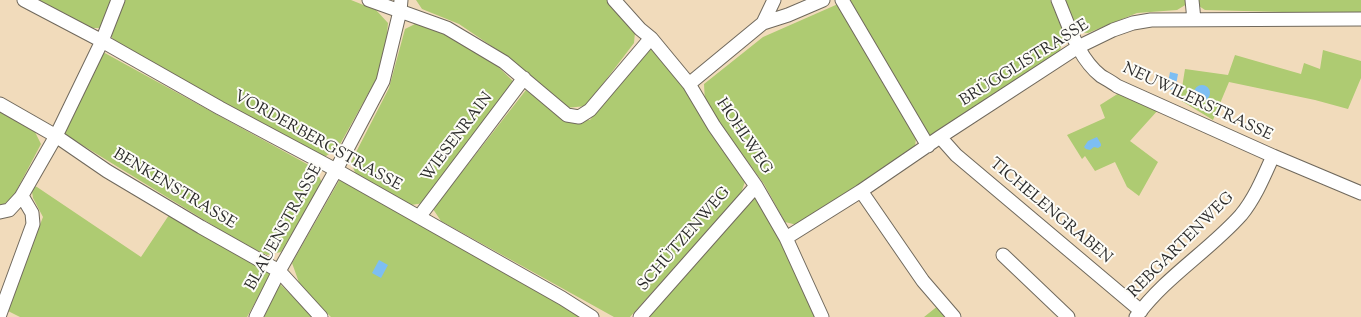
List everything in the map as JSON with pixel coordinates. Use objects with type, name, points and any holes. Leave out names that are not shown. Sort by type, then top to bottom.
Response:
[{"type":"street","name":"VORDERBERGSTRASSE","points":[[24,0],[102,41],[223,110],[336,170],[563,298],[592,317]]},
{"type":"street","points":[[0,212],[9,210],[22,196],[56,136],[102,41],[118,0]]},
{"type":"street","points":[[369,0],[401,5],[447,28],[504,62],[567,115],[579,117],[590,110],[650,38]]},
{"type":"street","name":"HOHLWEG","points":[[614,0],[650,38],[689,84],[714,126],[756,186],[786,238],[822,317]]},
{"type":"street","points":[[763,23],[774,0]]},
{"type":"street","points":[[689,84],[763,23],[788,15],[823,0]]},
{"type":"street","points":[[842,0],[928,146]]},
{"type":"street","name":"NEUWILERSTRASSE","points":[[1058,0],[1078,47],[1101,76],[1117,86],[1273,156],[1361,193]]},
{"type":"street","points":[[1192,0],[1194,20]]},
{"type":"street","name":"BLAUENSTRASSE","points":[[256,317],[279,271],[336,170],[382,81],[401,5]]},
{"type":"street","name":"BRÜGGLISTRASSE","points":[[786,238],[861,191],[940,137],[1078,47],[1113,30],[1133,23],[1151,20],[1361,19]]},
{"type":"street","name":"WIESENRAIN","points":[[420,217],[524,78]]},
{"type":"street","name":"BENKENSTRASSE","points":[[0,104],[56,136],[107,171],[279,271],[321,317]]},
{"type":"street","name":"TICHELENGRABEN","points":[[940,137],[956,155],[1139,314]]},
{"type":"street","name":"REBGARTENWEG","points":[[1139,314],[1163,286],[1227,230],[1242,213],[1260,186],[1273,156]]},
{"type":"street","name":"SCHÜTZENWEG","points":[[640,317],[756,186]]},
{"type":"street","points":[[861,191],[923,281],[954,317]]},
{"type":"street","points":[[0,314],[33,224],[32,213],[22,196]]},
{"type":"street","points":[[1003,255],[1068,317]]},
{"type":"green space","points":[[37,0],[114,0],[104,25],[99,28],[90,28]]},
{"type":"green space","points":[[123,0],[351,0],[376,10],[388,23],[386,45],[389,56],[338,148],[323,158],[115,44],[109,31]]},
{"type":"green space","points":[[416,0],[607,0],[635,32],[634,43],[586,106],[566,108],[512,60],[459,24],[422,9]]},
{"type":"green space","points":[[849,0],[1050,0],[1064,31],[1060,51],[929,137]]},
{"type":"green space","points":[[1065,0],[1187,0],[1187,4],[1177,10],[1137,13],[1088,33],[1078,32]]},
{"type":"green space","points":[[1196,0],[1361,0],[1361,14],[1205,10],[1196,4]]},
{"type":"green space","points":[[838,4],[916,137],[915,148],[797,225],[785,222],[764,184],[705,103],[704,84],[763,37]]},
{"type":"green space","points":[[421,21],[446,31],[490,59],[515,83],[424,203],[411,205],[356,175],[351,162],[389,88],[405,29]]},
{"type":"green space","points":[[650,45],[684,87],[714,138],[746,179],[741,193],[630,317],[614,317],[441,221],[433,209],[526,90],[564,121],[590,120]]},
{"type":"green space","points":[[1323,50],[1361,61],[1361,78],[1348,109],[1315,100],[1229,82],[1213,120],[1180,100],[1185,69],[1228,75],[1235,55],[1301,74],[1304,63],[1320,69]]},
{"type":"green space","points":[[103,52],[316,169],[322,183],[281,252],[267,255],[240,242],[61,132]]},
{"type":"green space","points":[[1119,93],[1159,109],[1130,141],[1158,162],[1139,196],[1127,187],[1115,162],[1095,171],[1085,156],[1082,159],[1067,135],[1105,118],[1100,105]]},
{"type":"green space","points":[[0,112],[35,132],[41,144],[13,197],[4,204],[0,205]]},
{"type":"green space","points":[[340,179],[585,317],[331,317],[301,288],[292,263]]},
{"type":"green space","points":[[31,185],[37,187],[141,257],[169,215],[272,273],[247,317],[20,317],[6,310],[43,217],[33,198]]},
{"type":"green space","points":[[755,194],[787,250],[815,317],[645,317]]},
{"type":"green space","points":[[280,284],[314,317],[264,317]]},
{"type":"green space","points":[[939,305],[950,317],[924,317]]},
{"type":"water","points":[[1170,72],[1178,74],[1175,90],[1167,89]]},
{"type":"water","points":[[1202,85],[1209,90],[1210,93],[1205,100],[1202,101],[1195,96],[1194,93],[1199,86]]},
{"type":"water","points":[[1097,137],[1101,146],[1098,148],[1094,147],[1090,150],[1084,147],[1088,141]]},
{"type":"water","points":[[379,260],[388,265],[381,278],[372,273]]}]
